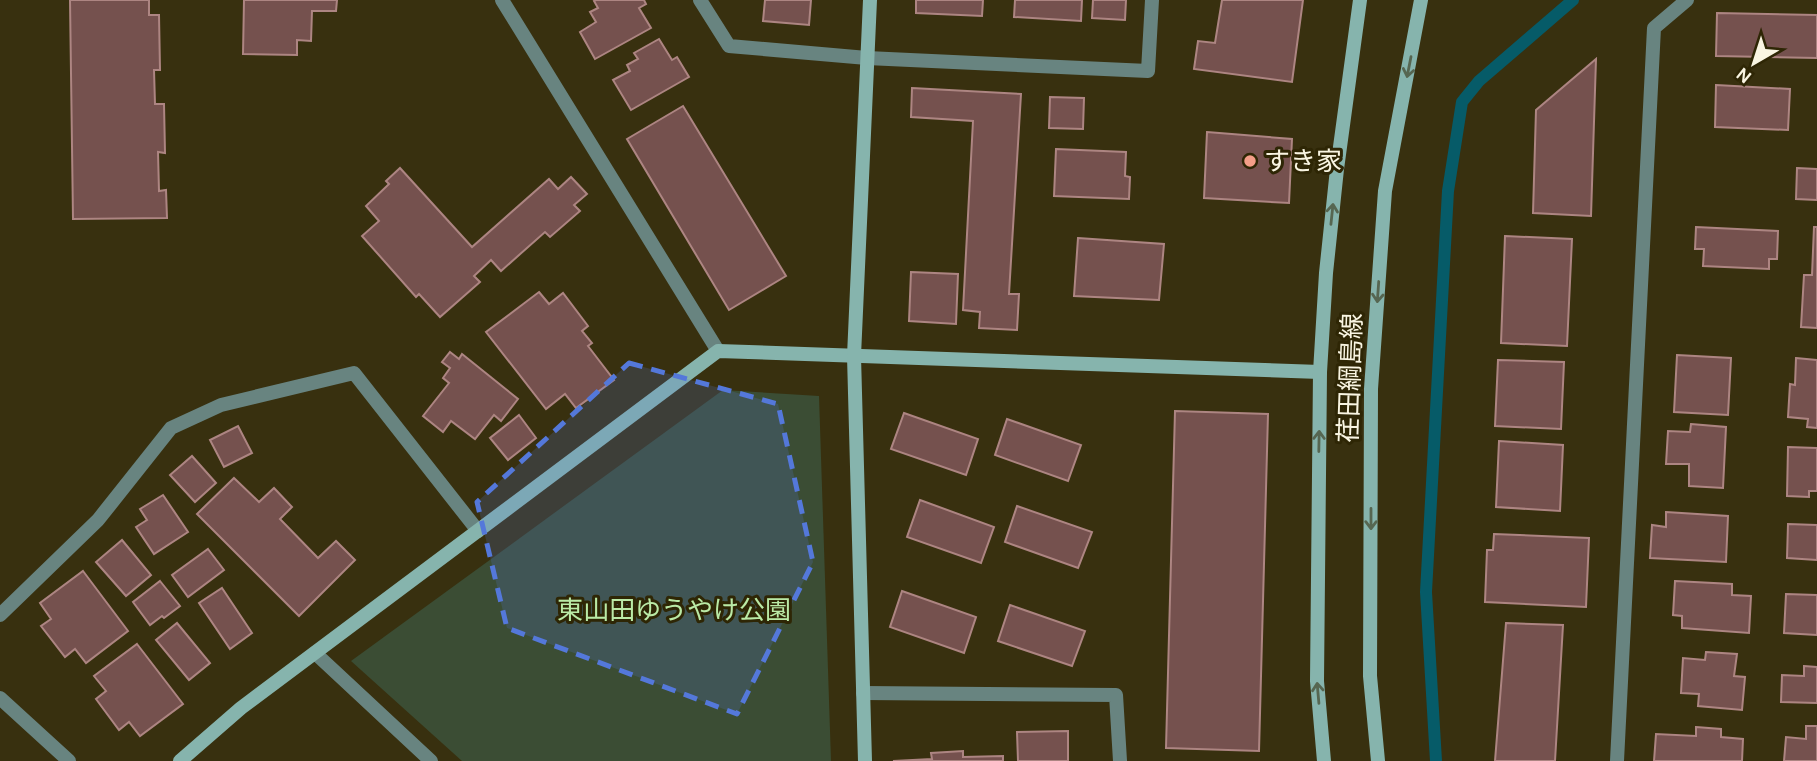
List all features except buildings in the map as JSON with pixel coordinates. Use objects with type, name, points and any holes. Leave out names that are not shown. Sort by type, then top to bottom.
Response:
[{"type":"street","points":[[502,0],[719,351]]},
{"type":"street","points":[[700,0],[729,46],[867,58],[1148,71],[1152,0]]},
{"type":"street","points":[[865,761],[854,356],[870,0]]},
{"type":"street","name":"荏田綱島線","points":[[1324,761],[1317,681],[1320,372],[1337,169],[1348,72],[1360,0]]},
{"type":"street","name":"荏田綱島線","points":[[1378,761],[1370,676],[1371,389],[1385,191],[1421,0]]},
{"type":"street","points":[[1617,761],[1654,27],[1687,0]]},
{"type":"street","points":[[180,761],[241,708],[719,351],[1320,372]]},
{"type":"street","points":[[0,615],[97,520],[171,428],[221,405],[354,373],[478,531]]},
{"type":"street","points":[[315,653],[431,761]]},
{"type":"street","points":[[863,693],[1116,695],[1119,761]]},
{"type":"street","points":[[0,698],[69,761]]},
{"type":"highlighted area","points":[[629,363],[778,404],[813,562],[737,714],[507,628],[477,502]]},
{"type":"green space","name":"東山田ゆうやけ公園","points":[[723,390],[819,396],[831,761],[462,761],[351,661]]},
{"type":"waterway","points":[[1436,761],[1426,592],[1448,191],[1462,102],[1479,81],[1573,0]]},
{"type":"place","name":"すき家","points":[[1250,161]]}]
